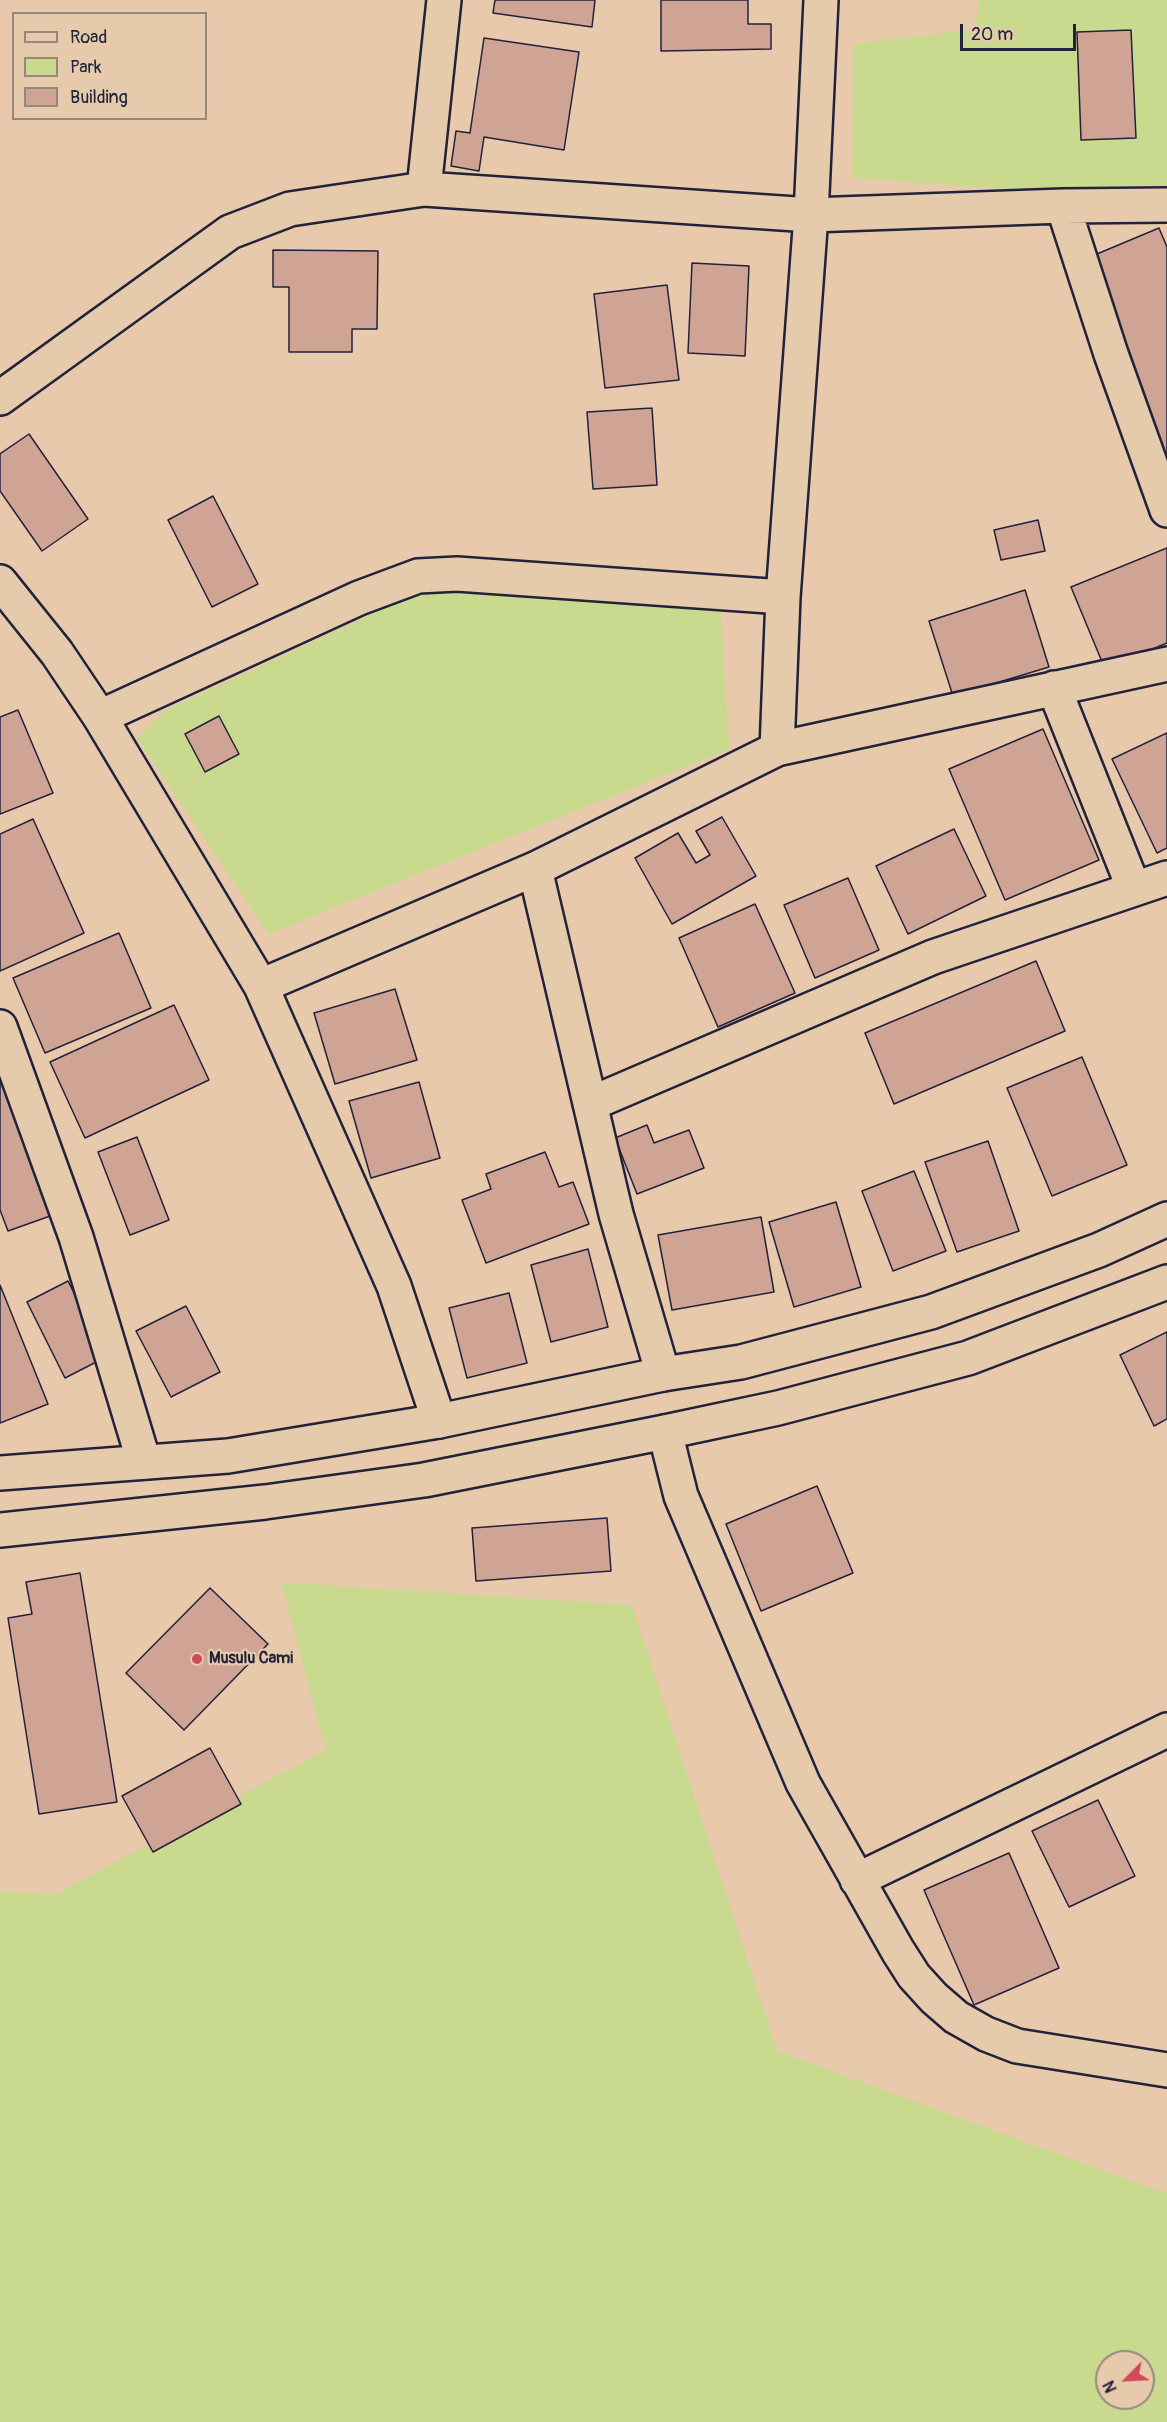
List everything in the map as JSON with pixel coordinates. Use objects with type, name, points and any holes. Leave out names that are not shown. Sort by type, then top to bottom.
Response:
[{"type":"street","points":[[424,189],[444,0]]},
{"type":"street","points":[[777,749],[783,597],[811,215],[821,0]]},
{"type":"street","points":[[0,398],[230,232],[290,209],[424,189],[811,215],[1063,206],[1167,205]]},
{"type":"street","points":[[1063,206],[1111,354],[1167,510]]},
{"type":"street","points":[[100,717],[359,598],[418,576],[457,574],[783,597]]},
{"type":"street","points":[[0,582],[57,653],[100,717],[261,986],[394,1286],[439,1421]]},
{"type":"street","points":[[261,986],[535,869],[777,749],[1167,664]]},
{"type":"street","points":[[1054,688],[1134,889]]},
{"type":"street","points":[[535,869],[616,1214],[663,1374]]},
{"type":"street","points":[[590,1104],[933,957],[1167,878]]},
{"type":"street","points":[[0,1027],[76,1237],[144,1462]]},
{"type":"street","points":[[0,1473],[228,1456],[439,1421],[663,1374],[741,1362],[931,1312],[1099,1250],[1167,1219]]},
{"type":"street","points":[[0,1530],[265,1502],[424,1480],[778,1408],[968,1358],[1167,1282]]},
{"type":"street","points":[[665,1432],[681,1496],[803,1783],[914,1976],[956,2017],[986,2034],[1017,2046],[1167,2070]]},
{"type":"street","points":[[857,1880],[1167,1730]]},
{"type":"green space","points":[[978,0],[1167,0],[1167,200],[852,178],[854,44],[976,29]]},
{"type":"green space","points":[[424,590],[721,612],[729,749],[269,934],[137,738],[166,710]]},
{"type":"green space","points":[[281,1582],[632,1605],[777,2051],[1167,2194],[1167,2422],[0,2422],[0,1891],[56,1894],[326,1750]]},
{"type":"building","points":[[495,0],[595,0],[592,27],[493,13]]},
{"type":"building","points":[[661,0],[748,0],[748,24],[771,24],[771,49],[661,51]]},
{"type":"building","points":[[1131,30],[1136,138],[1081,140],[1077,32]]},
{"type":"building","points":[[484,38],[579,52],[564,150],[484,137],[479,171],[451,166],[456,131],[470,133]]},
{"type":"building","points":[[1159,228],[1167,247],[1167,479],[1085,259]]},
{"type":"building","points":[[273,250],[378,251],[377,329],[352,329],[352,352],[289,352],[289,287],[273,287]]},
{"type":"building","points":[[692,263],[749,266],[745,356],[688,353]]},
{"type":"building","points":[[667,285],[679,380],[605,388],[594,294]]},
{"type":"building","points":[[652,408],[657,485],[593,489],[587,412]]},
{"type":"building","points":[[29,434],[88,519],[42,551],[0,491],[0,454]]},
{"type":"building","points":[[213,496],[258,584],[212,607],[168,520]]},
{"type":"building","points":[[1038,520],[1045,551],[1001,560],[994,530]]},
{"type":"building","points":[[1167,548],[1167,643],[1105,669],[1071,587]]},
{"type":"building","points":[[1025,590],[1049,667],[953,696],[929,621]]},
{"type":"building","points":[[18,710],[53,793],[0,814],[0,717]]},
{"type":"building","points":[[219,716],[239,754],[205,772],[185,734]]},
{"type":"building","points":[[1043,729],[1099,860],[1005,900],[949,769]]},
{"type":"building","points":[[1167,733],[1167,848],[1157,853],[1112,759]]},
{"type":"building","points":[[722,817],[756,876],[672,924],[635,858],[678,833],[696,863],[710,855],[696,831]]},
{"type":"building","points":[[33,819],[84,933],[0,971],[0,834]]},
{"type":"building","points":[[954,829],[986,896],[908,934],[876,866]]},
{"type":"building","points":[[848,878],[879,950],[815,978],[784,905]]},
{"type":"building","points":[[755,904],[795,993],[718,1027],[679,938]]},
{"type":"building","points":[[119,933],[151,1008],[45,1053],[13,978]]},
{"type":"building","points":[[1036,961],[1065,1031],[894,1104],[865,1033]]},
{"type":"building","points":[[395,989],[417,1060],[335,1084],[314,1013]]},
{"type":"building","points":[[174,1005],[209,1080],[85,1138],[50,1062]]},
{"type":"building","points":[[1082,1057],[1127,1165],[1052,1196],[1007,1088]]},
{"type":"building","points":[[5,1082],[53,1215],[8,1231],[0,1210],[0,1084]]},
{"type":"building","points":[[419,1082],[440,1158],[371,1178],[349,1101]]},
{"type":"building","points":[[647,1125],[654,1143],[689,1130],[704,1168],[637,1194],[615,1138]]},
{"type":"building","points":[[137,1137],[169,1220],[130,1235],[98,1152]]},
{"type":"building","points":[[988,1141],[1019,1231],[957,1252],[925,1162]]},
{"type":"building","points":[[545,1152],[559,1187],[573,1182],[589,1224],[486,1263],[462,1200],[491,1189],[486,1174]]},
{"type":"building","points":[[914,1171],[946,1251],[893,1271],[862,1191]]},
{"type":"building","points":[[836,1202],[861,1287],[794,1307],[769,1222]]},
{"type":"building","points":[[761,1217],[774,1292],[672,1310],[658,1235]]},
{"type":"building","points":[[588,1249],[608,1327],[551,1342],[531,1265]]},
{"type":"building","points":[[68,1281],[106,1357],[65,1378],[27,1302]]},
{"type":"building","points":[[0,1285],[48,1404],[0,1423]]},
{"type":"building","points":[[509,1293],[527,1363],[467,1378],[449,1308]]},
{"type":"building","points":[[186,1306],[220,1372],[171,1397],[136,1331]]},
{"type":"building","points":[[1167,1332],[1167,1419],[1154,1426],[1120,1355]]},
{"type":"building","points":[[817,1486],[853,1573],[761,1611],[726,1524]]},
{"type":"building","points":[[607,1518],[611,1571],[476,1581],[472,1528]]},
{"type":"building","points":[[80,1573],[117,1802],[39,1814],[8,1618],[32,1614],[26,1582]]},
{"type":"building","name":"Musulu Cami","points":[[210,1588],[268,1644],[184,1730],[126,1673]]},
{"type":"building","points":[[210,1748],[241,1804],[153,1852],[122,1796]]},
{"type":"building","points":[[1098,1800],[1135,1876],[1069,1907],[1032,1831]]},
{"type":"building","points":[[1009,1853],[1059,1968],[974,2005],[924,1890]]},
{"type":"place","name":"Musulu Cami","points":[[197,1659]]}]
